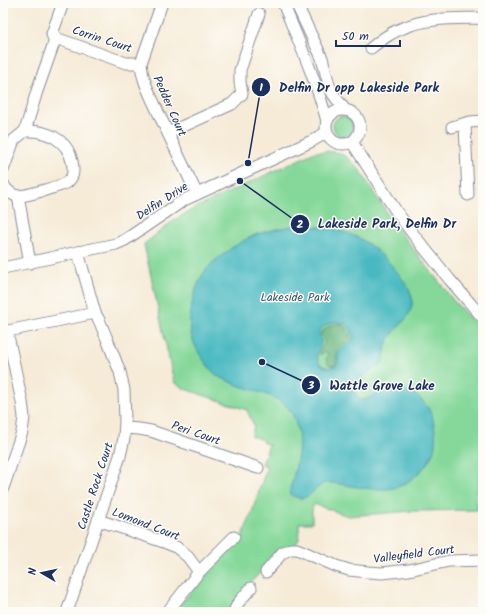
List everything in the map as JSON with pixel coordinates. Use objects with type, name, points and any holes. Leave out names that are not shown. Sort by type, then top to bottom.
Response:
[{"type":"street","name":"Corrin Court","points":[[63,3],[52,34],[53,37],[126,63],[141,63]]},
{"type":"street","points":[[141,63],[162,3]]},
{"type":"street","points":[[282,3],[309,64],[321,100],[329,137],[337,143],[348,144],[357,138],[361,128],[355,114],[345,110],[334,112],[330,116],[327,127]]},
{"type":"street","points":[[296,3],[322,58],[333,94],[345,110]]},
{"type":"street","points":[[168,133],[232,104],[242,94],[240,70],[259,14]]},
{"type":"street","points":[[371,48],[387,36],[416,23],[483,18]]},
{"type":"street","name":"Corrin Court","points":[[25,131],[37,91],[56,38]]},
{"type":"street","name":"Pedder Court","points":[[141,63],[144,80],[197,194]]},
{"type":"street","points":[[452,128],[470,122],[483,121]]},
{"type":"street","points":[[465,124],[468,195]]},
{"type":"street","name":"Delfin Drive","points":[[3,268],[116,244],[125,240],[184,200],[312,141],[327,127]]},
{"type":"street","points":[[3,170],[14,140],[25,131],[36,131],[52,136],[66,147],[72,159],[73,172],[73,175],[67,182],[58,186],[18,196],[6,190],[3,183]]},
{"type":"street","points":[[352,142],[404,222],[432,259],[483,318]]},
{"type":"street","points":[[18,196],[30,262]]},
{"type":"street","name":"Castle Rock Court","points":[[67,612],[120,456],[126,422],[124,390],[120,372],[95,313],[78,252]]},
{"type":"street","points":[[3,488],[22,432],[24,417],[22,402],[5,332],[95,313]]},
{"type":"street","name":"Peri Court","points":[[125,428],[151,431],[258,468]]},
{"type":"street","name":"Lomond Court","points":[[98,520],[164,542],[176,548],[188,557],[200,572]]},
{"type":"street","points":[[169,610],[200,572],[234,537]]},
{"type":"street","name":"Valleyfield Court","points":[[266,572],[282,553],[290,549],[297,549],[349,570],[382,573],[410,570],[449,561],[483,560]]},
{"type":"street","points":[[234,612],[238,603],[251,588]]},
{"type":"green space","points":[[343,116],[350,119],[353,126],[350,133],[343,136],[336,133],[333,126],[336,119]]},
{"type":"green space","name":"Lakeside Park","points":[[328,151],[340,153],[349,159],[359,169],[392,221],[453,300],[483,333],[483,465],[476,497],[478,510],[412,511],[348,516],[314,504],[312,510],[312,523],[299,523],[299,539],[296,544],[274,557],[246,588],[230,612],[173,612],[242,536],[250,518],[267,467],[262,464],[269,445],[262,442],[263,440],[251,436],[254,426],[247,410],[185,389],[174,382],[144,244],[173,221],[193,209],[315,152]]},
{"type":"green space","points":[[340,324],[348,330],[350,336],[348,341],[337,351],[336,364],[332,366],[327,363],[327,353],[324,352],[320,354],[325,343],[321,334],[332,325]]},
{"type":"water","points":[[296,225],[322,227],[357,237],[375,249],[393,267],[410,290],[412,305],[410,311],[408,316],[393,333],[387,343],[382,363],[353,385],[356,394],[363,400],[388,388],[402,388],[418,397],[430,411],[435,430],[435,447],[433,452],[419,473],[400,486],[387,489],[373,489],[327,483],[323,484],[304,498],[291,495],[290,489],[297,460],[299,441],[295,421],[288,407],[273,397],[237,385],[217,376],[204,361],[194,344],[190,319],[194,296],[199,282],[213,262],[231,248],[255,235]],"holes":[[[336,322],[346,324],[351,329],[353,337],[338,353],[338,364],[330,367],[323,366],[318,360],[318,352],[321,345],[319,334],[321,329],[331,323]]]},
{"type":"place","name":"Delfin Dr opp Lakeside Park","points":[[248,163]]},
{"type":"place","name":"Lakeside Park, Delfin Dr","points":[[240,181]]},
{"type":"place","name":"Wattle Grove Lake","points":[[262,362]]}]
